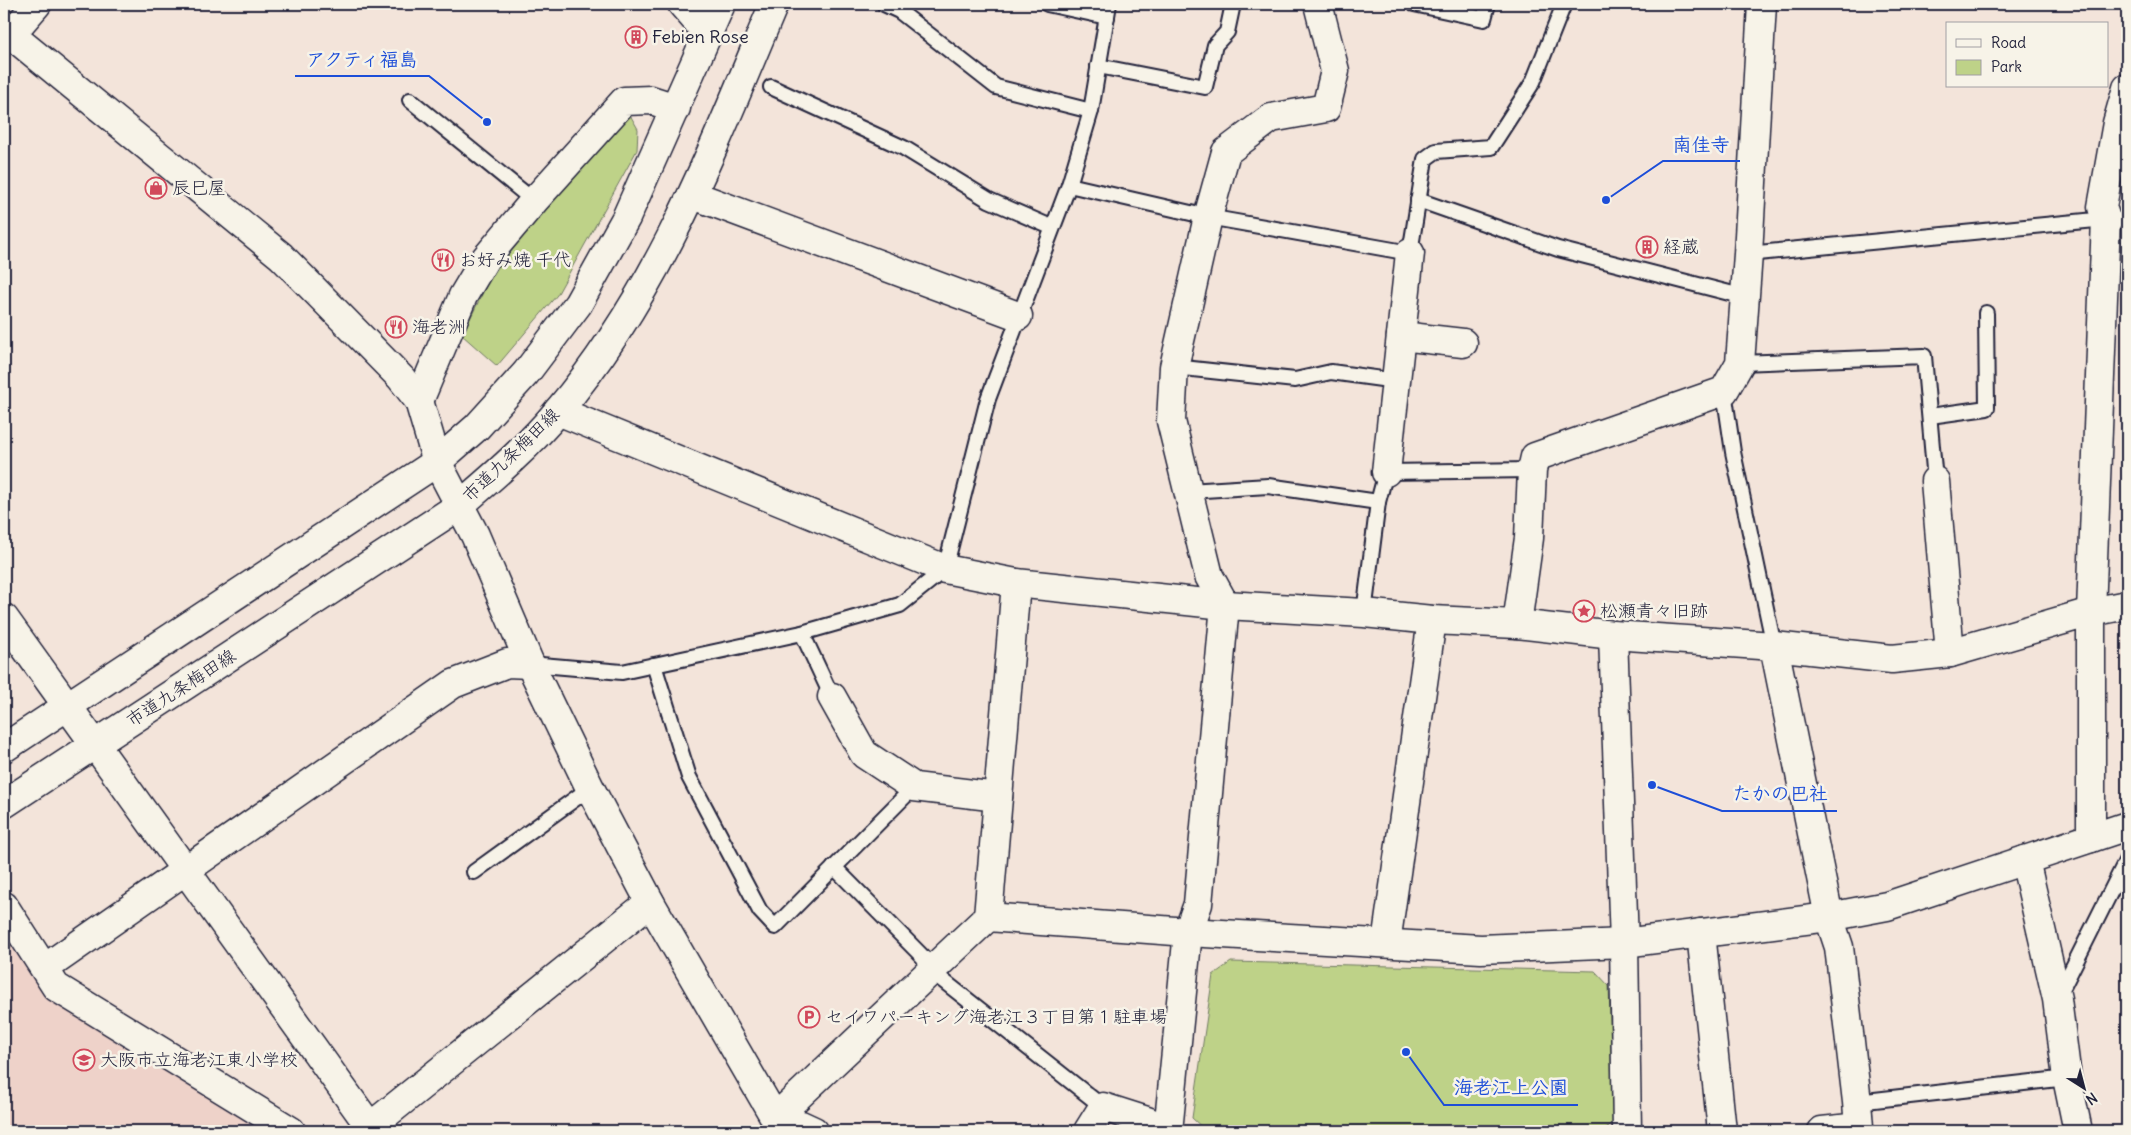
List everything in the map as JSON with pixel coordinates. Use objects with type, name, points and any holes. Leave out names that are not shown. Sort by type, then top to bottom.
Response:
[{"type":"street","points":[[37,4],[8,32],[281,256],[401,378],[419,400],[437,462],[475,535],[530,664],[590,788],[650,902],[776,1125]]},
{"type":"street","points":[[682,4],[708,34]]},
{"type":"street","points":[[4,748],[437,462],[477,427],[526,373],[578,304],[626,218],[721,4]]},
{"type":"street","name":"市道九条梅田線","points":[[4,804],[459,506],[513,458],[558,411],[610,341],[646,285],[693,195],[774,4]]},
{"type":"street","points":[[1088,1131],[1103,1108],[1147,1122],[1167,1131],[1188,932],[1198,904],[1225,605],[1209,576],[1171,421],[1174,367],[1208,216],[1226,152],[1271,118],[1326,108],[1335,71],[1318,4]]},
{"type":"street","points":[[1517,624],[1529,538],[1532,470],[1535,457],[1724,391],[1740,362],[1762,4]]},
{"type":"street","points":[[2092,838],[2091,612],[2117,220],[2102,207],[2117,123],[2127,88]]},
{"type":"street","points":[[419,400],[462,296],[485,259],[534,202],[624,101],[651,100],[676,108]]},
{"type":"street","points":[[693,195],[1018,316]]},
{"type":"street","points":[[1386,472],[1410,253]]},
{"type":"street","points":[[1401,336],[1463,343]]},
{"type":"street","points":[[558,411],[945,569],[1016,583],[1225,605],[1364,613],[1432,620],[1517,624],[1613,635],[1774,646],[1892,659],[1950,653],[2091,612],[2127,605]]},
{"type":"street","points":[[1935,481],[1950,653]]},
{"type":"street","points":[[776,1125],[988,917],[1016,583]]},
{"type":"street","points":[[4,618],[184,872],[371,1129],[650,902]]},
{"type":"street","points":[[1386,943],[1432,620]]},
{"type":"street","points":[[1613,635],[1624,943],[1627,1131]]},
{"type":"street","points":[[1774,646],[1829,917],[1838,947],[1858,1120],[1822,1131]]},
{"type":"street","points":[[45,968],[453,684],[507,663],[530,664]]},
{"type":"street","points":[[832,697],[864,754],[914,787],[998,797]]},
{"type":"street","points":[[988,917],[1188,932],[1481,949],[1624,943],[1829,917],[1887,906],[2127,826]]},
{"type":"street","points":[[2025,860],[2057,999],[2067,1078],[2078,1131]]},
{"type":"street","points":[[4,906],[56,987],[291,1131]]},
{"type":"street","points":[[1702,933],[1722,1131]]},
{"type":"street","points":[[776,1125],[801,1125],[814,1131]]},
{"type":"lane","points":[[884,4],[899,11],[996,87],[1091,111]]},
{"type":"lane","points":[[530,664],[622,672],[802,633],[900,605],[945,569],[988,399],[1051,227],[1069,185],[1091,111],[1108,10],[1047,4]]},
{"type":"lane","points":[[1098,66],[1205,86],[1215,45],[1227,32],[1233,4]]},
{"type":"lane","points":[[1414,4],[1484,19],[1488,4]]},
{"type":"lane","points":[[1069,185],[1208,216],[1410,253],[1425,159],[1436,151],[1491,147],[1533,82],[1564,4]]},
{"type":"lane","points":[[771,87],[904,148],[989,200],[1051,227]]},
{"type":"lane","points":[[410,100],[534,202]]},
{"type":"lane","points":[[1418,200],[1558,249],[1745,298]]},
{"type":"lane","points":[[1748,254],[2117,220]]},
{"type":"lane","points":[[1930,416],[1987,408],[1986,312]]},
{"type":"lane","points":[[1740,362],[1924,356],[1935,481]]},
{"type":"lane","points":[[1174,367],[1295,380],[1331,372],[1396,381]]},
{"type":"lane","points":[[1724,391],[1733,452],[1774,646]]},
{"type":"lane","points":[[1364,613],[1378,502],[1386,472],[1532,470]]},
{"type":"lane","points":[[1188,491],[1268,486],[1378,502]]},
{"type":"lane","points":[[802,633],[832,697]]},
{"type":"lane","points":[[654,665],[689,777],[760,911],[775,927],[914,787]]},
{"type":"lane","points":[[474,872],[590,788]]},
{"type":"lane","points":[[2057,999],[2127,859]]},
{"type":"lane","points":[[834,867],[923,957],[931,971],[1103,1108]]},
{"type":"lane","points":[[1858,1120],[2067,1078]]},
{"type":"shaded area","name":"大阪市立海老江東小学校","points":[[4,931],[45,989],[284,1131],[4,1131]]},
{"type":"green space","points":[[630,115],[638,129],[637,150],[557,295],[497,366],[462,335],[509,240],[624,118]]},
{"type":"green space","points":[[1231,962],[1595,971],[1609,986],[1613,1122],[1604,1131],[1206,1131],[1192,1118],[1213,975]]},
{"type":"place","name":"Febien Rose","points":[[636,37]]},
{"type":"place","name":"アクティ福島","points":[[487,122]]},
{"type":"place","name":"辰巳屋","points":[[156,188]]},
{"type":"place","name":"南佳寺","points":[[1606,200]]},
{"type":"place","name":"経蔵","points":[[1647,247]]},
{"type":"place","name":"お好み焼 千代","points":[[443,260]]},
{"type":"place","name":"海老洲","points":[[396,327]]},
{"type":"place","name":"松瀬青々旧跡","points":[[1584,611]]},
{"type":"place","name":"たかの巴社","points":[[1652,785]]},
{"type":"place","name":"セイワパーキング海老江３丁目第１駐車場","points":[[809,1017]]},
{"type":"place","name":"海老江上公園","points":[[1406,1052]]},
{"type":"place","name":"大阪市立海老江東小学校","points":[[84,1060]]}]
